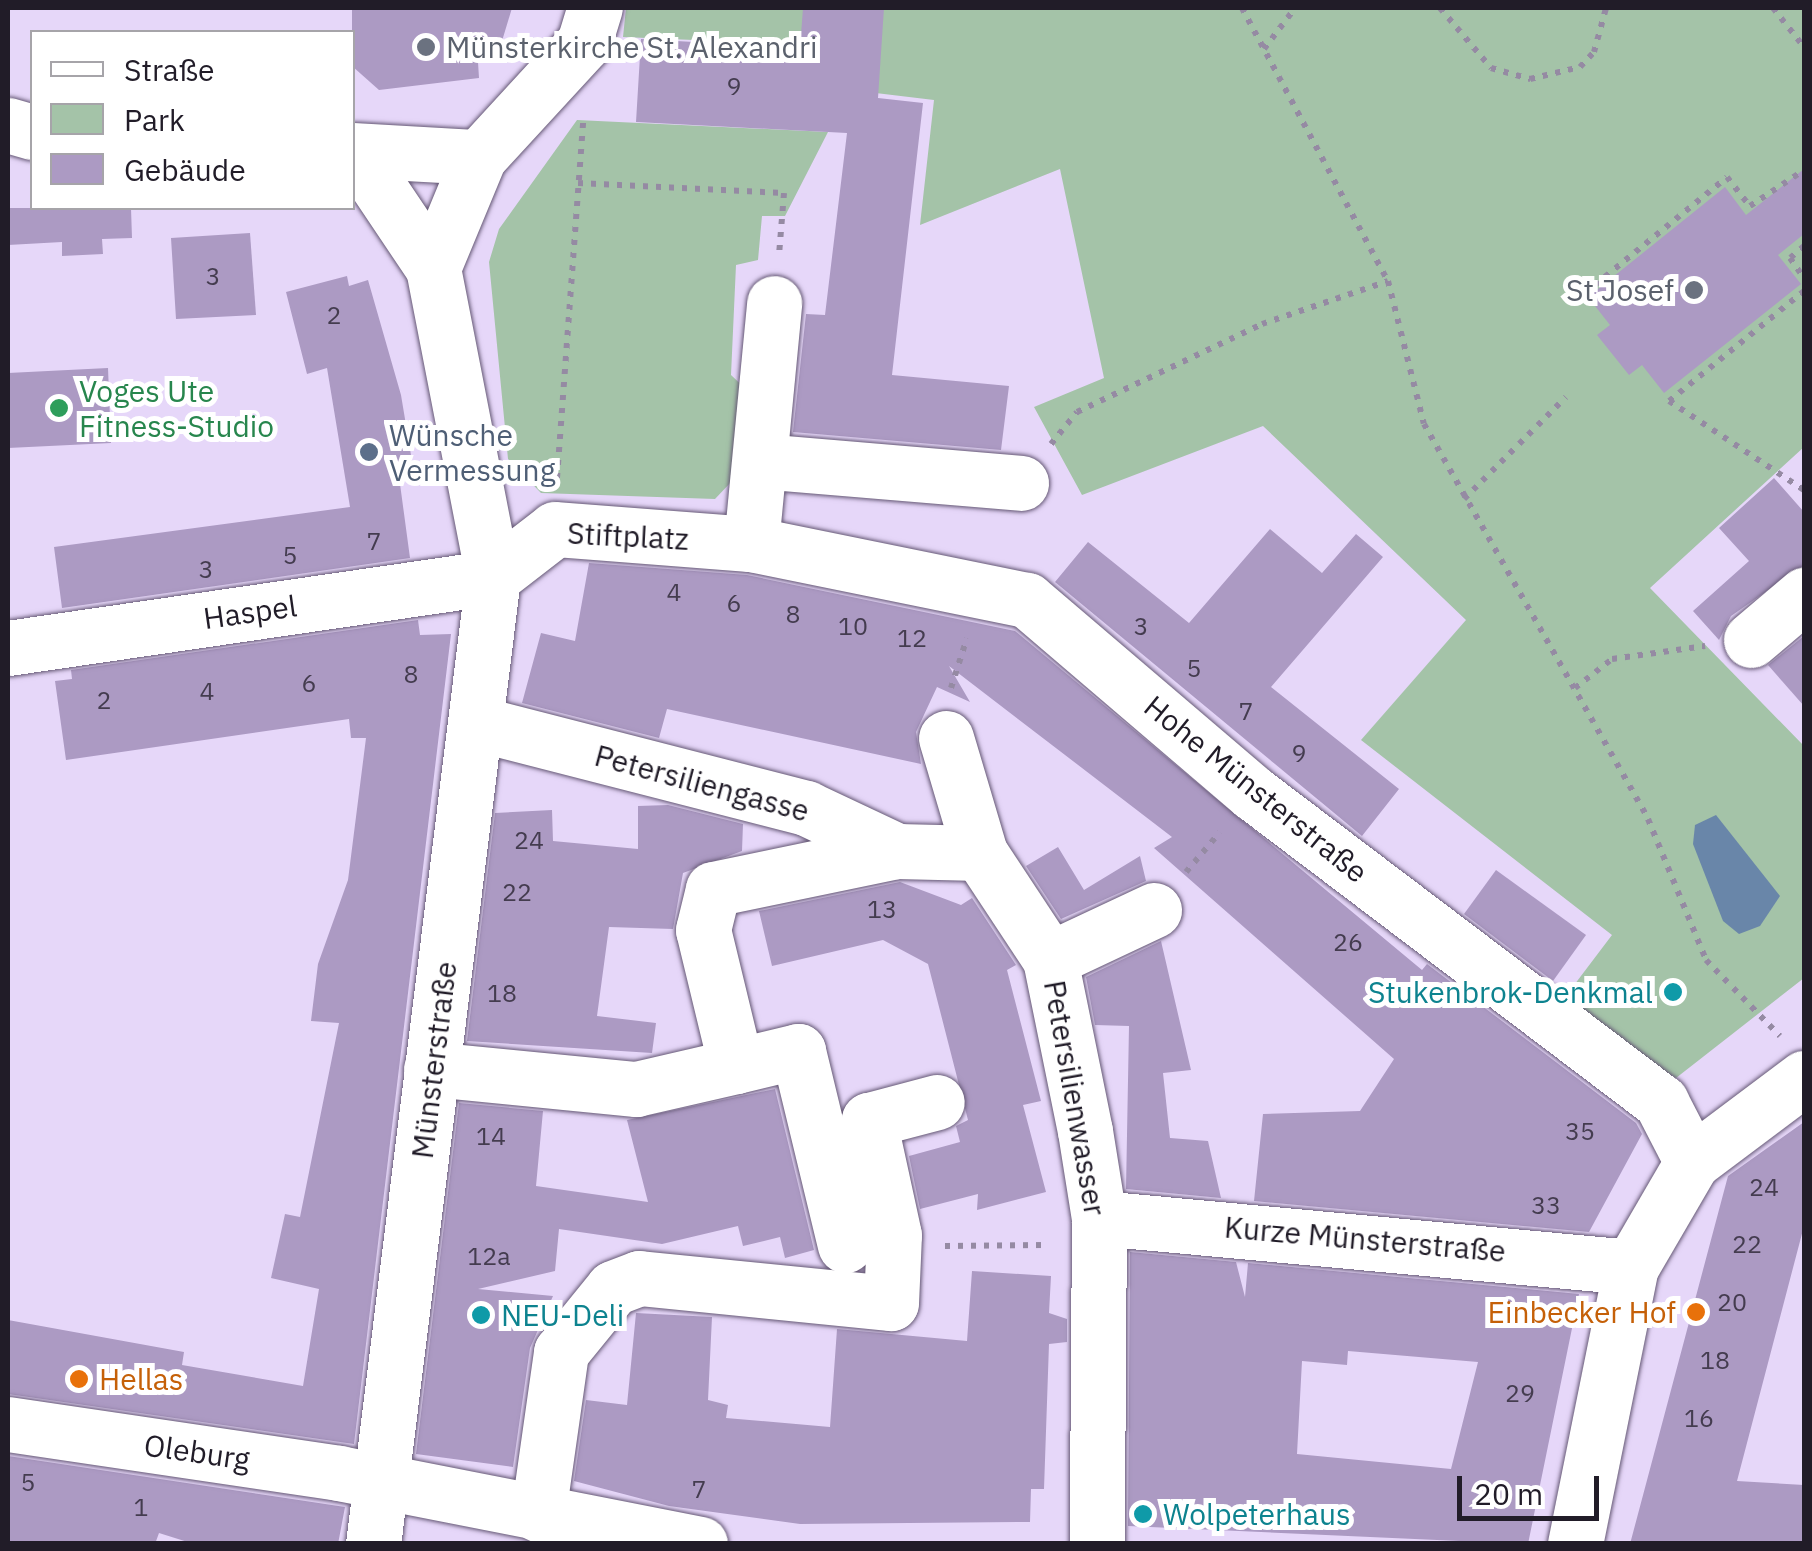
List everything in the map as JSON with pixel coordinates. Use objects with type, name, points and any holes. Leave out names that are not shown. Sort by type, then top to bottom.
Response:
[{"type":"street","points":[[433,268],[478,158],[590,25]]},
{"type":"street","points":[[355,151],[478,158]]},
{"type":"street","points":[[355,152],[433,268],[493,577]]},
{"type":"street","points":[[751,544],[774,303]]},
{"type":"street","points":[[760,461],[1030,470]]},
{"type":"street","name":"Stiftplatz","points":[[493,577],[555,530],[751,544]]},
{"type":"street","name":"Hohe Münsterstraße","points":[[751,544],[1027,600],[1253,792],[1661,1102],[1692,1162]]},
{"type":"street","name":"Haspel","points":[[8,648],[493,577]]},
{"type":"street","name":"Münsterstraße","points":[[372,1544],[386,1482],[431,1070],[479,724],[493,577]]},
{"type":"street","points":[[1751,640],[1804,595]]},
{"type":"street","name":"Petersiliengasse","points":[[479,724],[806,808],[897,852],[980,852]]},
{"type":"street","name":"Petersilienwasser","points":[[946,738],[980,852],[1050,960],[1099,1232],[1097,1544]]},
{"type":"street","points":[[736,1066],[703,930],[714,889],[897,852]]},
{"type":"street","points":[[1050,960],[1154,910]]},
{"type":"street","points":[[431,1070],[636,1089],[798,1051],[845,1245]]},
{"type":"street","points":[[1575,1544],[1631,1268],[1692,1162],[1799,1064]]},
{"type":"street","points":[[538,1514],[561,1352],[613,1288],[639,1278],[891,1304],[895,1271],[868,1120],[938,1102]]},
{"type":"street","name":"Kurze Münsterstraße","points":[[1099,1232],[1631,1268]]},
{"type":"street","name":"Oleburg","points":[[8,1424],[386,1482],[700,1544]]},
{"type":"path","points":[[1242,8],[1388,281],[1424,424],[1648,819],[1706,960],[1799,1064]]},
{"type":"path","points":[[1264,49],[1294,8]]},
{"type":"path","points":[[1440,8],[1490,68],[1530,80],[1580,67],[1594,52],[1606,8]]},
{"type":"path","points":[[1772,8],[1804,47]]},
{"type":"path","points":[[555,530],[590,25]]},
{"type":"path","points":[[1584,293],[1727,177],[1750,206],[1804,170]]},
{"type":"path","points":[[578,183],[784,193],[774,303]]},
{"type":"path","points":[[1804,246],[1790,258],[1804,278]]},
{"type":"path","points":[[1030,470],[1078,412],[1262,324],[1388,281]]},
{"type":"path","points":[[1804,291],[1669,401],[1804,490]]},
{"type":"path","points":[[1464,498],[1566,397]]},
{"type":"path","points":[[946,738],[946,701],[982,589]]},
{"type":"path","points":[[1575,688],[1612,659],[1751,640]]},
{"type":"path","points":[[1154,910],[1253,792]]},
{"type":"path","points":[[895,1271],[971,1240],[1099,1232]]},
{"type":"green space","points":[[626,8],[1804,8],[1804,447],[1650,588],[1804,746],[1804,978],[1676,1078],[1559,1005],[1612,935],[1361,740],[1466,620],[1263,426],[1082,495],[1034,407],[1104,378],[1060,169],[920,225],[934,100],[834,88],[837,46],[623,37]]},
{"type":"green space","points":[[577,120],[828,132],[785,216],[762,216],[758,260],[736,265],[731,375],[750,393],[733,480],[715,499],[541,493],[508,459],[489,262],[499,229]]},
{"type":"water","points":[[1716,815],[1780,896],[1760,926],[1739,934],[1723,921],[1693,844],[1695,825]]},
{"type":"building","points":[[352,8],[512,8],[499,51],[477,46],[479,78],[379,90],[355,69]]},
{"type":"building","points":[[803,8],[884,8],[878,98],[923,103],[892,375],[1009,386],[1001,450],[793,432],[806,314],[825,315],[847,133],[636,122],[641,39],[800,48]]},
{"type":"building","name":"St Josef","points":[[1804,169],[1804,234],[1778,255],[1801,284],[1664,393],[1642,365],[1629,375],[1597,335],[1610,325],[1588,297],[1725,187],[1746,215]]},
{"type":"building","points":[[8,208],[131,210],[132,238],[102,239],[103,254],[62,256],[62,242],[8,245]]},
{"type":"building","points":[[250,233],[256,315],[176,319],[171,238]]},
{"type":"building","points":[[347,276],[349,286],[368,280],[401,395],[413,467],[398,469],[410,558],[62,608],[54,547],[350,507],[327,368],[307,374],[286,292]]},
{"type":"building","name":"Voges Ute Fitness-Studio","points":[[108,368],[111,443],[8,448],[8,373]]},
{"type":"building","points":[[1774,478],[1804,512],[1804,565],[1731,616],[1719,640],[1693,611],[1749,561],[1719,528]]},
{"type":"building","points":[[1270,529],[1322,573],[1356,534],[1383,557],[1271,687],[1399,789],[1362,836],[1055,582],[1088,542],[1189,623]]},
{"type":"building","points":[[589,563],[747,575],[1015,631],[1422,970],[1427,964],[1636,1123],[1642,1134],[1589,1232],[1254,1201],[1263,1114],[1360,1111],[1394,1059],[1154,848],[1172,837],[949,666],[970,702],[937,687],[916,732],[921,764],[667,709],[659,738],[522,703],[541,633],[575,641]]},
{"type":"building","points":[[418,620],[420,635],[451,634],[354,1444],[8,1394],[8,1320],[184,1352],[182,1365],[303,1386],[319,1289],[271,1278],[285,1214],[300,1217],[339,1023],[311,1021],[318,964],[348,880],[366,738],[351,738],[349,719],[66,760],[55,681],[72,679],[71,670]]},
{"type":"building","points":[[1804,636],[1804,706],[1768,665]]},
{"type":"building","points":[[668,805],[743,824],[742,851],[683,873],[673,929],[609,927],[597,1016],[656,1023],[652,1053],[467,1041],[495,813],[552,810],[553,841],[638,849],[638,806]]},
{"type":"building","points":[[1058,847],[1084,890],[1140,856],[1146,881],[1061,919],[1026,866]]},
{"type":"building","points":[[1496,870],[1586,935],[1553,981],[1464,914]]},
{"type":"building","points":[[900,882],[961,905],[972,898],[1016,965],[1007,970],[1041,1101],[1023,1105],[1046,1192],[977,1210],[978,1194],[920,1209],[909,1156],[960,1142],[956,1126],[968,1120],[928,964],[883,940],[772,966],[759,911]]},
{"type":"building","points":[[1161,941],[1191,1070],[1163,1073],[1170,1138],[1208,1141],[1221,1198],[1126,1189],[1129,1026],[1095,1025],[1086,977]]},
{"type":"building","points":[[775,1089],[814,1250],[785,1258],[780,1237],[743,1246],[738,1226],[662,1244],[559,1229],[555,1271],[478,1289],[553,1296],[530,1348],[513,1467],[416,1454],[459,1103],[543,1111],[536,1186],[648,1202],[627,1120]]},
{"type":"building","points":[[1804,1122],[1804,1226],[1737,1481],[1804,1485],[1804,1544],[1630,1544],[1728,1176]]},
{"type":"building","points":[[1130,1252],[1236,1262],[1245,1297],[1248,1263],[1579,1294],[1528,1544],[1128,1526]],"holes":[[[1348,1351],[1478,1362],[1451,1469],[1297,1454],[1302,1361],[1347,1365]]]},
{"type":"building","points":[[972,1271],[1051,1276],[1049,1313],[1067,1319],[1067,1342],[1049,1344],[1044,1489],[1031,1489],[1030,1522],[800,1524],[669,1506],[574,1481],[586,1400],[627,1405],[636,1313],[712,1317],[708,1400],[728,1405],[726,1418],[830,1427],[837,1329],[967,1341]]},
{"type":"building","points":[[8,1456],[345,1507],[338,1544],[194,1544],[159,1533],[155,1544],[8,1544]]},
{"type":"place","name":"Münsterkirche St. Alexandri","points":[[426,47]]},
{"type":"place","name":"St Josef","points":[[1694,290]]},
{"type":"place","name":"Voges Ute Fitness-Studio","points":[[59,408]]},
{"type":"place","name":"Wünsche Vermessung","points":[[369,452]]},
{"type":"place","name":"Stukenbrok-Denkmal","points":[[1673,992]]},
{"type":"place","name":"Einbecker Hof","points":[[1696,1312]]},
{"type":"place","name":"NEU-Deli","points":[[481,1315]]},
{"type":"place","name":"Hellas","points":[[79,1379]]},
{"type":"place","name":"Wolpeterhaus","points":[[1143,1514]]}]
